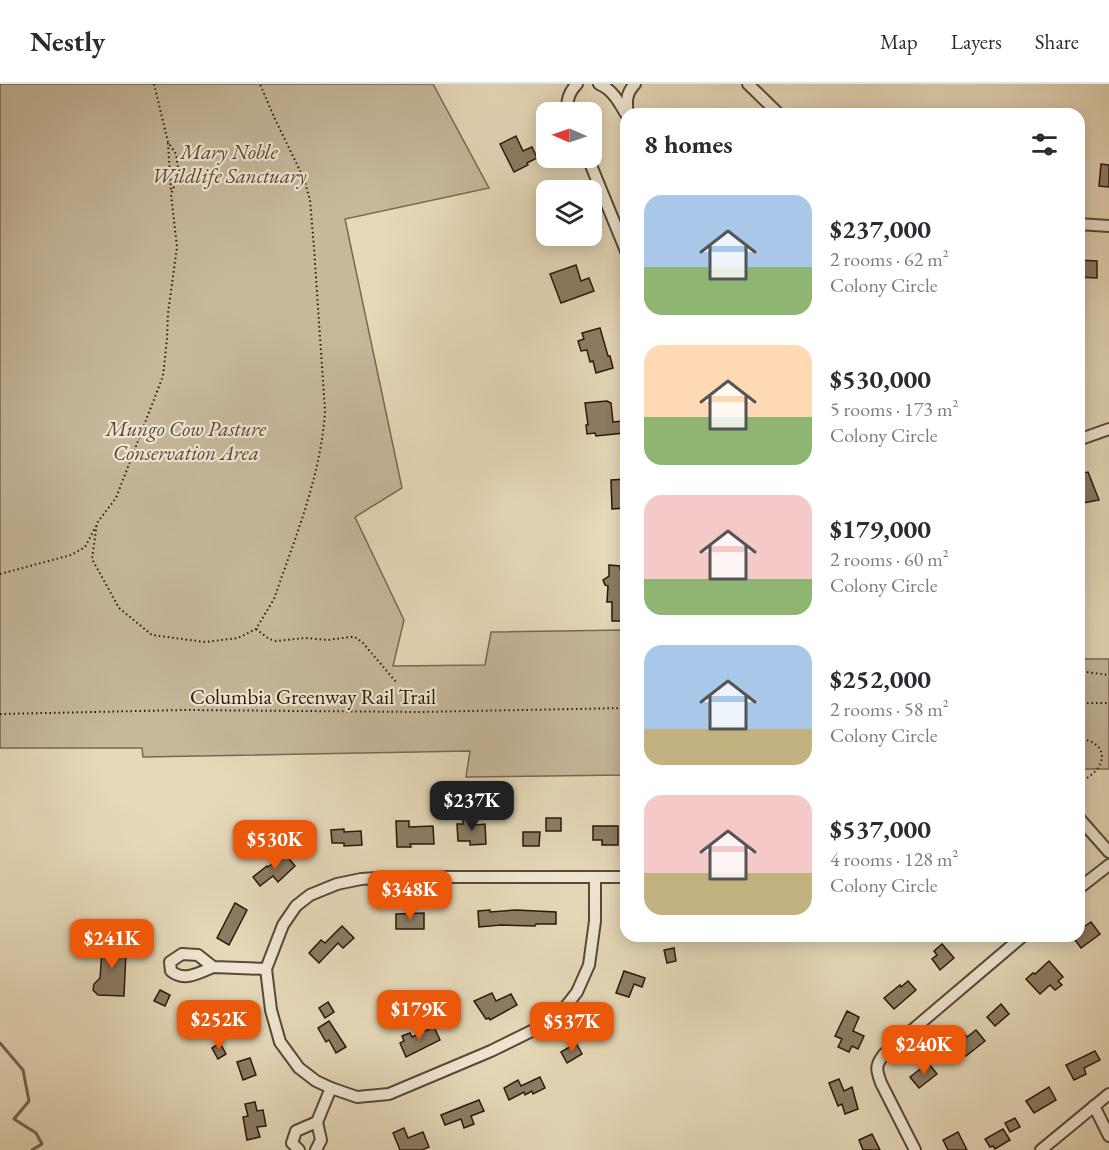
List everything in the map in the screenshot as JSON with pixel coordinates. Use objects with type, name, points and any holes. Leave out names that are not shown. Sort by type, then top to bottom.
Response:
[{"type":"street","points":[[568,102],[570,93],[577,84]]},
{"type":"street","points":[[599,84],[607,87],[623,108]]},
{"type":"street","points":[[627,108],[626,101],[635,84]]},
{"type":"street","points":[[748,84],[773,108]]},
{"type":"street","points":[[592,168],[620,236]]},
{"type":"street","points":[[1085,224],[1109,226]]},
{"type":"street","points":[[1085,438],[1109,429]]},
{"type":"street","points":[[1085,825],[1109,852]]},
{"type":"street","points":[[1085,884],[1109,865]]},
{"type":"street","points":[[595,878],[595,921],[589,965],[577,992],[556,1019],[491,1051],[389,1094],[357,1096],[316,1081],[299,1068],[280,1042],[271,1010],[266,969],[283,926],[296,906],[310,895],[337,884],[361,879],[393,877],[620,877]]},
{"type":"street","points":[[915,1150],[881,1083],[877,1071],[878,1062],[884,1054],[1016,942]]},
{"type":"street","points":[[213,967],[266,969]]},
{"type":"street","points":[[316,1150],[321,1140],[317,1122],[331,1088]]},
{"type":"street","points":[[1041,1150],[1109,1094]]},
{"type":"street","points":[[1095,1106],[1109,1136]]},
{"type":"street","points":[[299,1150],[292,1143],[296,1131],[317,1122]]},
{"type":"path","points":[[0,574],[71,555],[85,547],[97,523],[116,498],[163,376],[168,313],[177,247],[168,142],[154,84]]},
{"type":"path","points":[[97,523],[92,560],[119,608],[152,635],[205,642],[238,638],[256,629],[274,599],[315,474],[324,433],[325,411],[310,200],[304,179],[260,84]]},
{"type":"path","points":[[168,142],[176,154],[179,174],[171,194]]},
{"type":"path","points":[[256,629],[269,639],[276,641],[305,638],[328,640],[355,638],[363,643],[396,682]]},
{"type":"path","points":[[1085,672],[1109,675]]},
{"type":"path","points":[[1085,703],[1109,703]]},
{"type":"path","name":"Columbia Greenway Rail Trail","points":[[0,714],[185,710],[419,712],[620,708]]},
{"type":"path","points":[[1085,740],[1100,748],[1102,760],[1096,771],[1085,779]]},
{"type":"green space","name":"Mungo Cow Pasture Conservation Area","points":[[0,84],[433,84],[489,188],[345,219],[402,488],[355,517],[404,620],[393,666],[485,665],[491,632],[620,630],[620,775],[466,777],[470,751],[143,757],[142,748],[0,748]]},
{"type":"green space","points":[[1085,659],[1109,659],[1109,769],[1085,769]]},
{"type":"building","points":[[516,136],[523,151],[532,147],[536,158],[514,172],[500,144]]},
{"type":"building","points":[[1101,164],[1109,165],[1109,187],[1099,186]]},
{"type":"building","points":[[1085,260],[1097,261],[1097,278],[1085,277]]},
{"type":"building","points":[[576,265],[581,281],[589,278],[594,291],[561,303],[550,274]]},
{"type":"building","points":[[600,328],[613,368],[596,373],[587,350],[581,351],[578,341],[584,339],[582,333]]},
{"type":"building","points":[[607,401],[611,403],[613,422],[620,421],[620,433],[596,436],[595,433],[587,434],[585,403]]},
{"type":"building","points":[[1088,472],[1099,500],[1085,503],[1085,473]]},
{"type":"building","points":[[620,479],[620,508],[612,509],[611,480]]},
{"type":"building","points":[[609,565],[620,566],[620,621],[612,621],[612,602],[607,602],[608,586],[603,580],[609,576]]},
{"type":"building","points":[[474,818],[475,825],[485,824],[486,844],[470,845],[470,841],[458,841],[457,824],[463,824],[463,819]]},
{"type":"building","points":[[546,818],[561,818],[561,831],[546,831]]},
{"type":"building","points":[[396,821],[409,821],[409,827],[433,826],[434,844],[410,844],[411,847],[397,847]]},
{"type":"building","points":[[593,826],[618,826],[618,845],[602,845],[602,840],[593,840]]},
{"type":"building","points":[[344,829],[344,832],[361,831],[362,845],[344,846],[344,843],[332,843],[331,830]]},
{"type":"building","points":[[523,832],[540,832],[539,846],[523,846]]},
{"type":"building","points":[[285,854],[295,866],[278,882],[273,876],[260,886],[253,877]]},
{"type":"building","points":[[235,903],[247,910],[229,945],[217,938]]},
{"type":"building","points":[[490,910],[490,912],[516,910],[556,912],[556,924],[479,927],[478,911]]},
{"type":"building","points":[[424,913],[424,929],[396,929],[396,914]]},
{"type":"building","points":[[1091,922],[1100,934],[1081,948],[1076,942],[1085,942],[1085,926]]},
{"type":"building","points":[[342,926],[354,938],[343,948],[338,943],[319,963],[309,953],[321,940],[325,943]]},
{"type":"building","points":[[107,938],[122,939],[122,952],[126,952],[124,996],[98,995],[93,990],[94,984],[100,978],[102,951],[106,951]]},
{"type":"building","points":[[942,944],[954,958],[940,970],[932,959],[937,955],[934,951]]},
{"type":"building","points":[[674,948],[676,961],[667,963],[664,950]]},
{"type":"building","points":[[1049,961],[1063,977],[1058,981],[1062,985],[1055,990],[1050,985],[1040,994],[1026,979]]},
{"type":"building","points":[[624,971],[645,978],[642,987],[634,984],[629,997],[616,993]]},
{"type":"building","points":[[908,981],[916,990],[894,1009],[884,998]]},
{"type":"building","points":[[160,990],[170,995],[165,1006],[154,1001]]},
{"type":"building","points":[[492,993],[496,1001],[511,994],[517,1005],[490,1020],[486,1019],[474,1001]]},
{"type":"building","points":[[237,1001],[238,1012],[205,1018],[204,1006]]},
{"type":"building","points":[[328,1002],[334,1012],[325,1018],[319,1008]]},
{"type":"building","points":[[1001,1004],[1009,1014],[995,1026],[987,1017]]},
{"type":"building","points":[[847,1011],[859,1017],[853,1031],[864,1036],[858,1049],[852,1046],[849,1052],[838,1047],[842,1039],[835,1036]]},
{"type":"building","points":[[329,1021],[346,1047],[336,1053],[329,1040],[326,1042],[318,1028]]},
{"type":"building","points":[[434,1027],[440,1040],[406,1057],[400,1043],[404,1041],[402,1036],[410,1033],[412,1037]]},
{"type":"building","points":[[976,1030],[985,1041],[957,1060],[949,1049],[964,1033],[967,1037]]},
{"type":"building","points":[[220,1043],[226,1054],[218,1059],[212,1048]]},
{"type":"building","points":[[576,1043],[582,1054],[567,1063],[561,1052]]},
{"type":"building","points":[[1095,1051],[1100,1060],[1084,1068],[1086,1074],[1074,1080],[1066,1065]]},
{"type":"building","points":[[250,1058],[256,1075],[243,1080],[237,1062]]},
{"type":"building","points":[[928,1063],[937,1074],[919,1088],[910,1077]]},
{"type":"building","points":[[540,1077],[545,1088],[533,1094],[532,1091],[525,1095],[524,1092],[509,1100],[504,1088],[518,1080],[521,1086]]},
{"type":"building","points":[[839,1079],[844,1091],[852,1087],[858,1109],[845,1114],[842,1104],[838,1106],[829,1083]]},
{"type":"building","points":[[1049,1087],[1056,1100],[1034,1113],[1026,1101]]},
{"type":"building","points":[[479,1100],[484,1111],[471,1116],[474,1124],[464,1128],[461,1119],[445,1125],[441,1115]]},
{"type":"building","points":[[255,1102],[257,1111],[263,1110],[266,1126],[257,1127],[260,1137],[247,1140],[243,1117],[248,1116],[245,1104]]},
{"type":"building","points":[[1015,1118],[1020,1127],[1010,1132],[1005,1123]]},
{"type":"building","points":[[404,1128],[408,1138],[423,1132],[429,1147],[422,1150],[400,1150],[393,1133]]},
{"type":"building","points":[[1003,1129],[1010,1140],[995,1149],[993,1146],[990,1147],[985,1139]]},
{"type":"building","points":[[958,1132],[967,1150],[948,1150],[943,1140]]},
{"type":"building","points":[[872,1134],[880,1150],[863,1150],[859,1140]]},
{"type":"waterway","points":[[0,1043],[23,1070],[29,1101],[14,1119],[36,1133],[42,1144],[32,1150]]},
{"type":"park label","name":"Mary Noble Wildlife Sanctuary","points":[[229,163]]}]
